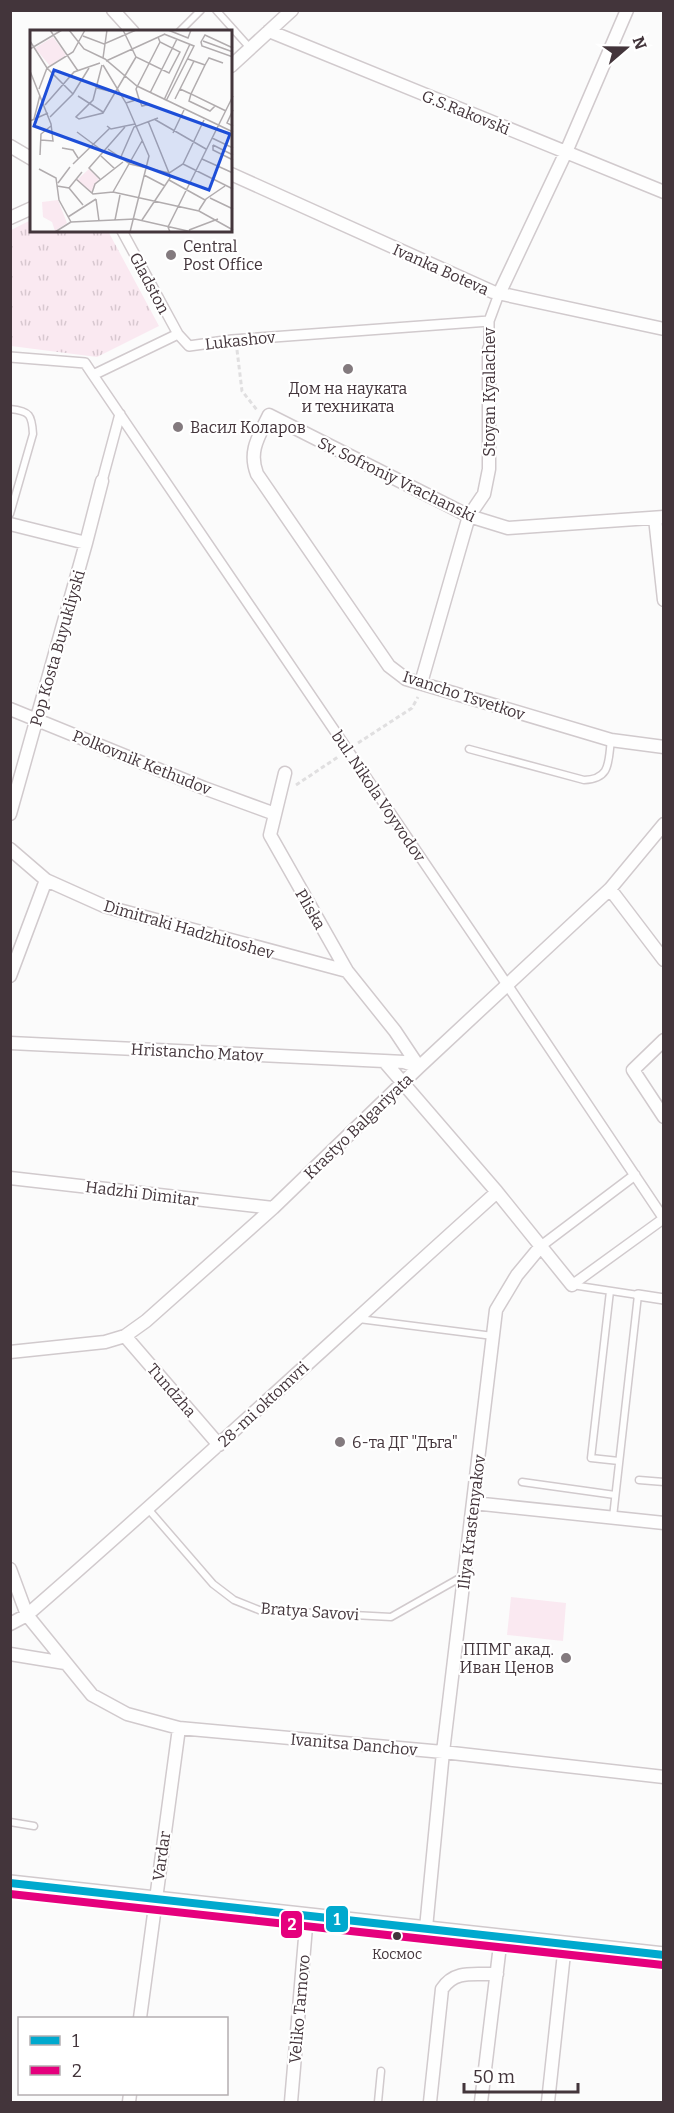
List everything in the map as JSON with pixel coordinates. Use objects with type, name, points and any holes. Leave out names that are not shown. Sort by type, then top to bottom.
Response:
[{"type":"street","points":[[113,10],[131,30]]},
{"type":"street","points":[[232,65],[292,10]]},
{"type":"street","name":"Stoyan Kyalachev","points":[[421,683],[469,516],[484,494],[489,469],[489,321],[566,152],[627,10]]},
{"type":"street","name":"G.S.Rakovski","points":[[269,31],[663,192]]},
{"type":"street","points":[[10,146],[30,158]]},
{"type":"street","name":"Ivanka Boteva","points":[[232,174],[500,294],[663,329]]},
{"type":"street","points":[[10,218],[30,209]]},
{"type":"street","name":"Gladston","points":[[123,232],[178,334]]},
{"type":"street","name":"Lukashov","points":[[178,334],[189,346],[236,339],[489,321]]},
{"type":"street","points":[[10,357],[85,363],[93,375],[178,334]]},
{"type":"street","name":"bul. Nikola Voyvodov","points":[[93,375],[508,986],[663,1219]]},
{"type":"street","points":[[102,481],[120,414]]},
{"type":"street","name":"Sv. Sofroniy Vrachanski","points":[[266,422],[269,415],[469,516],[508,528],[659,518]]},
{"type":"street","name":"Ivancho Tsvetkov","points":[[266,422],[253,452],[253,463],[257,474],[389,666],[406,680],[611,740],[663,747]]},
{"type":"street","name":"Pop Kosta Buyukliyski","points":[[10,814],[38,720],[102,481]]},
{"type":"street","points":[[659,518],[663,600]]},
{"type":"street","points":[[10,524],[86,543]]},
{"type":"street","name":"Polkovnik Kethudov","points":[[10,709],[274,814]]},
{"type":"street","name":"Pliska","points":[[285,773],[270,835],[347,971],[395,1031],[419,1067]]},
{"type":"street","name":"Krastyo Balgariyata","points":[[10,1352],[105,1342],[125,1336],[146,1321],[273,1208],[419,1067],[610,889],[663,824]]},
{"type":"street","name":"Dimitraki Hadzhitoshev","points":[[10,849],[45,880],[104,906],[347,971]]},
{"type":"street","points":[[10,976],[45,880]]},
{"type":"street","points":[[610,889],[663,960]]},
{"type":"street","points":[[663,1040],[633,1070],[663,1117]]},
{"type":"street","name":"Hristancho Matov","points":[[10,1043],[404,1062],[419,1067]]},
{"type":"street","points":[[384,1061],[497,1192],[572,1285],[663,1219]]},
{"type":"street","name":"Iliya Krastenyakov","points":[[426,1928],[442,1752],[496,1310],[505,1291],[542,1246],[635,1175]]},
{"type":"street","name":"Hadzhi Dimitar","points":[[10,1178],[273,1208]]},
{"type":"street","name":"28-mi oktomvri","points":[[10,1624],[27,1615],[149,1509],[356,1318],[497,1192]]},
{"type":"street","points":[[638,1295],[663,1299]]},
{"type":"street","name":"Tundzha","points":[[125,1336],[219,1445]]},
{"type":"street","points":[[473,1503],[663,1523]]},
{"type":"street","name":"Ivanitsa Danchov","points":[[10,1569],[27,1615],[65,1663],[92,1695],[127,1714],[179,1728],[442,1752],[663,1777]]},
{"type":"street","points":[[10,1654],[65,1663]]},
{"type":"street","name":"Vardar","points":[[140,2017],[179,1728]]},
{"type":"street","points":[[10,1883],[663,1954]]},
{"type":"street","name":"Veliko Tarnovo","points":[[291,2103],[307,1915]]},
{"type":"street","points":[[481,2103],[501,1937]]},
{"type":"street","points":[[548,2103],[565,1944]]},
{"type":"street","points":[[430,2103],[442,1989],[449,1979],[456,1975],[496,1974]]},
{"type":"lane","points":[[181,30],[201,10]]},
{"type":"lane","points":[[216,10],[251,48]]},
{"type":"lane","points":[[10,410],[28,413],[33,434],[10,514]]},
{"type":"lane","points":[[469,749],[584,780],[593,780],[602,776],[606,771],[611,740]]},
{"type":"lane","points":[[572,1285],[638,1295],[613,1517]]},
{"type":"lane","points":[[610,1291],[591,1458],[620,1461]]},
{"type":"lane","points":[[356,1318],[493,1336]]},
{"type":"lane","points":[[639,1480],[663,1482]]},
{"type":"lane","points":[[522,1482],[615,1495]]},
{"type":"lane","name":"Bratya Savovi","points":[[149,1509],[213,1584],[234,1600],[259,1610],[391,1617],[465,1575]]},
{"type":"lane","points":[[10,1822],[34,1826]]},
{"type":"lane","points":[[378,2103],[381,2071]]},
{"type":"path","points":[[236,339],[242,391],[266,422]]},
{"type":"green space","points":[[30,220],[30,232],[109,232],[159,326],[97,357],[11,346],[11,230]]},
{"type":"green space","points":[[511,1597],[566,1603],[563,1641],[507,1635]]},
{"type":"transit line","name":"1","points":[[10,1883],[664,1955]]},
{"type":"transit line","name":"2","points":[[10,1894],[663,1965]]},
{"type":"place","name":"Central Post Office","points":[[171,255]]},
{"type":"place","name":"Дом на науката и техниката","points":[[348,369]]},
{"type":"place","name":"Васил Коларов","points":[[178,427]]},
{"type":"place","name":"6-та ДГ \"Дъга\"","points":[[340,1442]]},
{"type":"place","name":"ППМГ акад. Иван Ценов","points":[[566,1658]]},
{"type":"place","name":"Космос","points":[[397,1936]]}]
